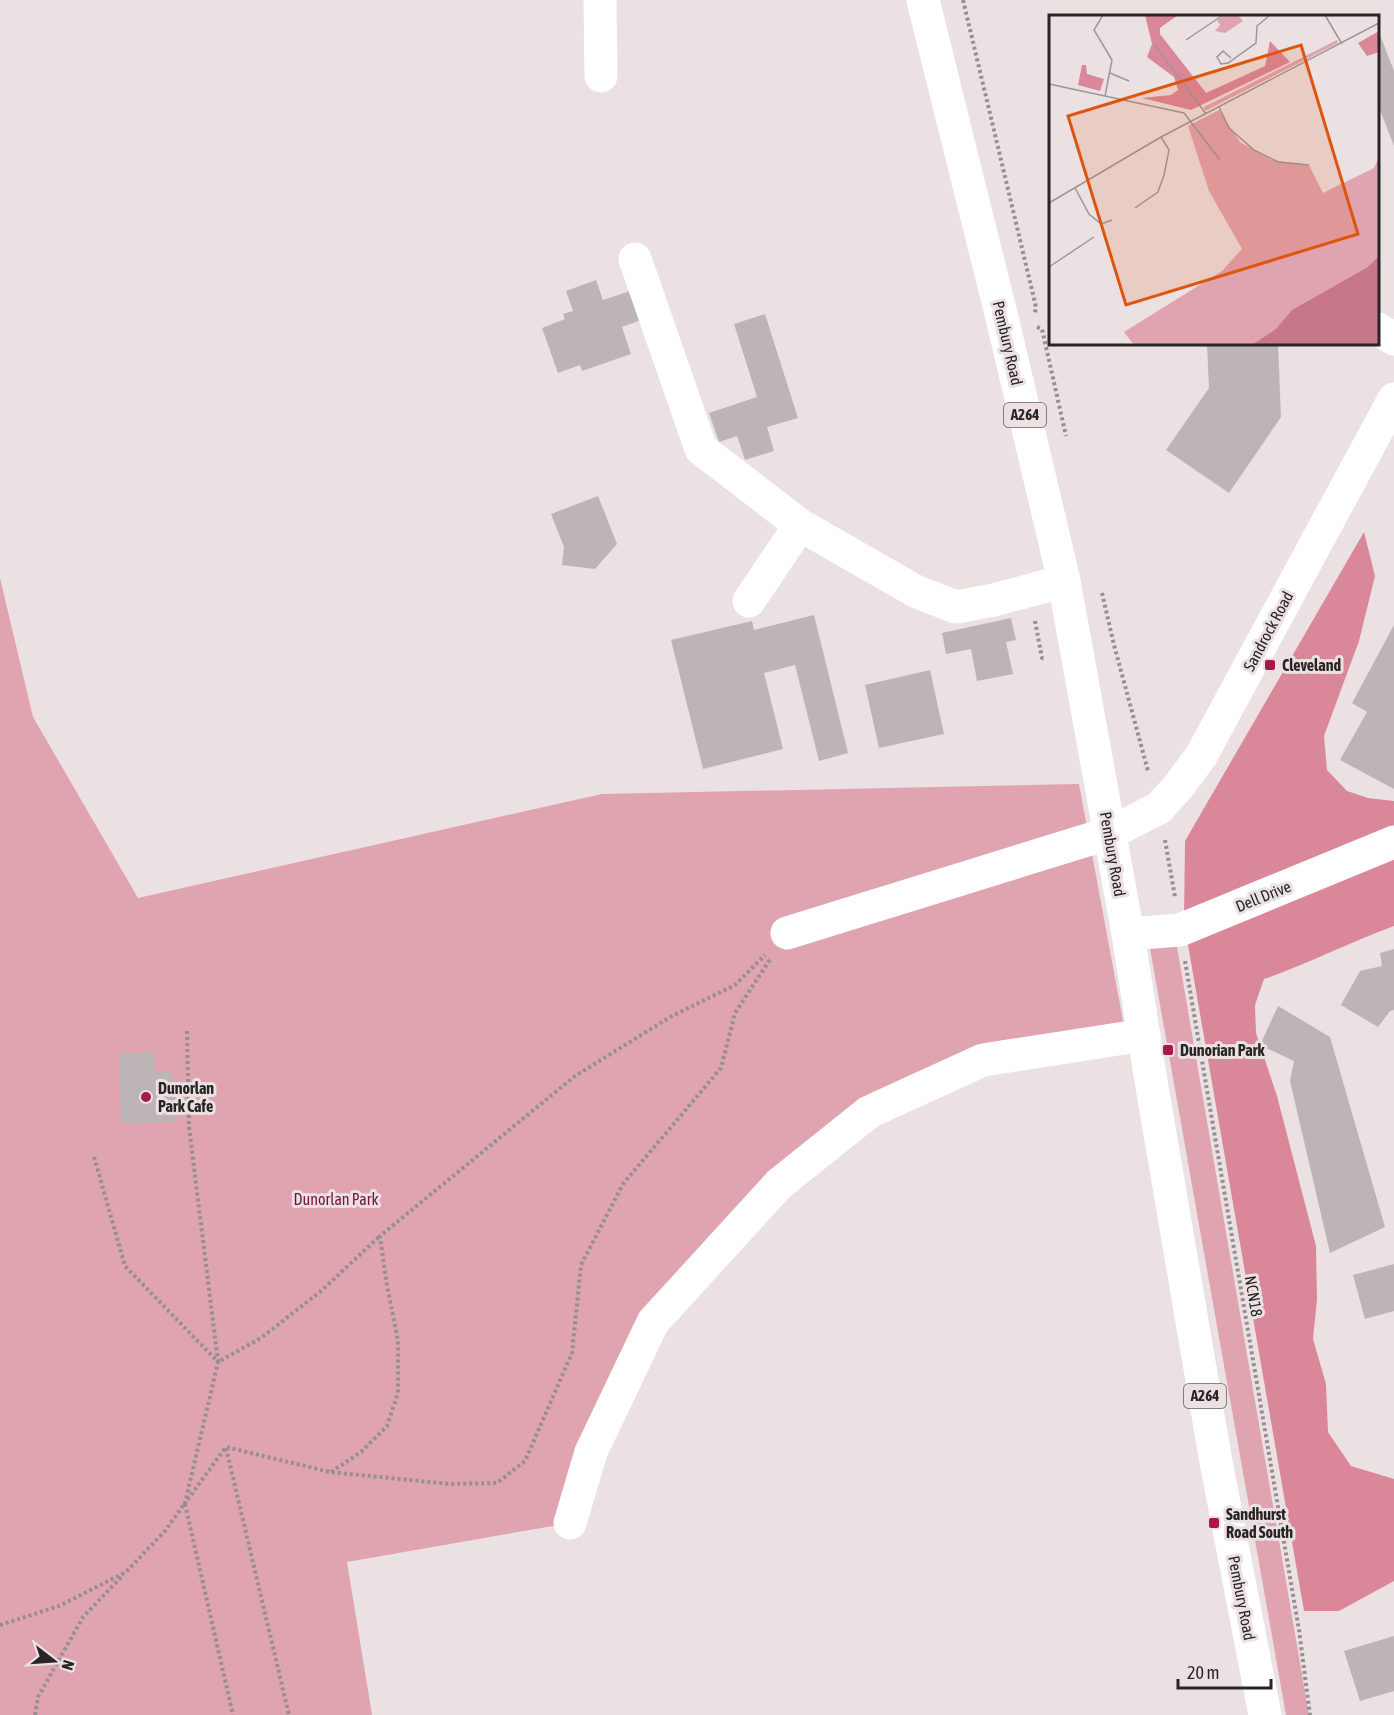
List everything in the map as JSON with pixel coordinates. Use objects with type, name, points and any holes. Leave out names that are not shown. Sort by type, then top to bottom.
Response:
[{"type":"main road","points":[[600,0],[601,76]]},
{"type":"main road","name":"Pembury Road","points":[[923,0],[1003,322],[1064,581],[1128,934],[1216,1462],[1265,1715]]},
{"type":"main road","points":[[635,260],[701,449],[801,525],[917,592],[956,607],[994,600],[1064,581]]},
{"type":"main road","points":[[1379,330],[1394,339]]},
{"type":"main road","name":"Sandrock Road","points":[[787,933],[1110,833],[1159,808],[1201,756],[1394,399]]},
{"type":"main road","points":[[749,602],[801,525]]},
{"type":"main road","name":"Dell Drive","points":[[1128,934],[1180,930],[1394,842]]},
{"type":"main road","points":[[570,1523],[591,1452],[653,1322],[779,1184],[869,1113],[983,1060],[1144,1035]]},
{"type":"path","name":"NCN18","points":[[1114,645],[1159,808],[1299,1630],[1310,1715]]},
{"type":"path","points":[[219,1362],[261,1338],[321,1291],[380,1236],[574,1076],[672,1016],[735,984],[787,933]]},
{"type":"path","points":[[226,1447],[330,1472],[450,1485],[497,1483],[525,1461],[572,1353],[581,1265],[624,1184],[721,1068],[735,1012],[787,933]]},
{"type":"path","points":[[188,1031],[189,1127],[219,1362],[185,1503],[233,1715]]},
{"type":"path","points":[[94,1157],[125,1266],[219,1362]]},
{"type":"path","points":[[330,1472],[362,1452],[387,1426],[398,1393],[398,1341],[380,1236]]},
{"type":"path","points":[[35,1715],[39,1697],[83,1617],[165,1531],[226,1447]]},
{"type":"path","points":[[226,1447],[290,1715]]},
{"type":"path","points":[[0,1625],[59,1606],[126,1572]]},
{"type":"green space","name":"Dunorlan Park","points":[[0,578],[33,717],[138,898],[602,794],[1079,784],[1124,1026],[954,1058],[682,1276],[570,1523],[347,1562],[372,1715],[0,1715]]},
{"type":"green space","points":[[1175,935],[1309,1715],[1286,1715],[1148,937]]},
{"type":"shaded area","points":[[1364,532],[1375,576],[1359,641],[1324,736],[1327,770],[1347,791],[1368,798],[1394,801],[1394,926],[1264,979],[1255,1005],[1256,1033],[1277,1096],[1316,1246],[1317,1299],[1313,1339],[1326,1384],[1328,1432],[1351,1466],[1394,1479],[1394,1581],[1339,1611],[1304,1611],[1184,922],[1185,841]]},
{"type":"building","points":[[1379,36],[1394,71],[1394,146],[1379,108]]},
{"type":"building","points":[[596,280],[603,300],[636,289],[646,318],[622,327],[631,354],[582,371],[580,365],[558,373],[542,328],[565,319],[563,314],[573,311],[566,291]]},
{"type":"building","points":[[765,314],[798,418],[767,427],[774,451],[745,460],[737,436],[719,442],[709,413],[757,397],[734,324]]},
{"type":"building","points":[[1207,345],[1278,345],[1281,417],[1229,493],[1166,450],[1209,388]]},
{"type":"building","points":[[598,496],[617,544],[595,569],[562,565],[564,547],[551,514]]},
{"type":"building","points":[[814,615],[848,753],[819,761],[795,665],[764,673],[783,749],[703,769],[671,640],[752,621],[754,630]]},
{"type":"building","points":[[1011,618],[1016,640],[1006,642],[1013,674],[977,681],[971,649],[946,654],[942,633]]},
{"type":"building","points":[[1394,625],[1394,789],[1340,760],[1367,712],[1352,703]]},
{"type":"building","points":[[930,670],[944,734],[879,748],[865,685]]},
{"type":"building","points":[[1394,949],[1394,1010],[1390,1011],[1378,1027],[1341,1005],[1360,971],[1382,966],[1380,953]]},
{"type":"building","points":[[1278,1006],[1330,1037],[1385,1227],[1330,1253],[1290,1081],[1294,1061],[1260,1045]]},
{"type":"building","name":"Dunorlan Park Cafe","points":[[154,1052],[155,1072],[172,1071],[174,1122],[121,1124],[119,1054]]},
{"type":"building","points":[[1394,1264],[1394,1311],[1365,1319],[1353,1275]]},
{"type":"building","points":[[1394,1636],[1394,1691],[1360,1701],[1344,1651]]},
{"type":"place","name":"Cleveland","points":[[1270,665]]},
{"type":"place","name":"Dunorian Park","points":[[1168,1050]]},
{"type":"place","name":"Dunorlan Park Cafe","points":[[146,1097]]},
{"type":"place","name":"Sandhurst Road South","points":[[1214,1523]]}]
